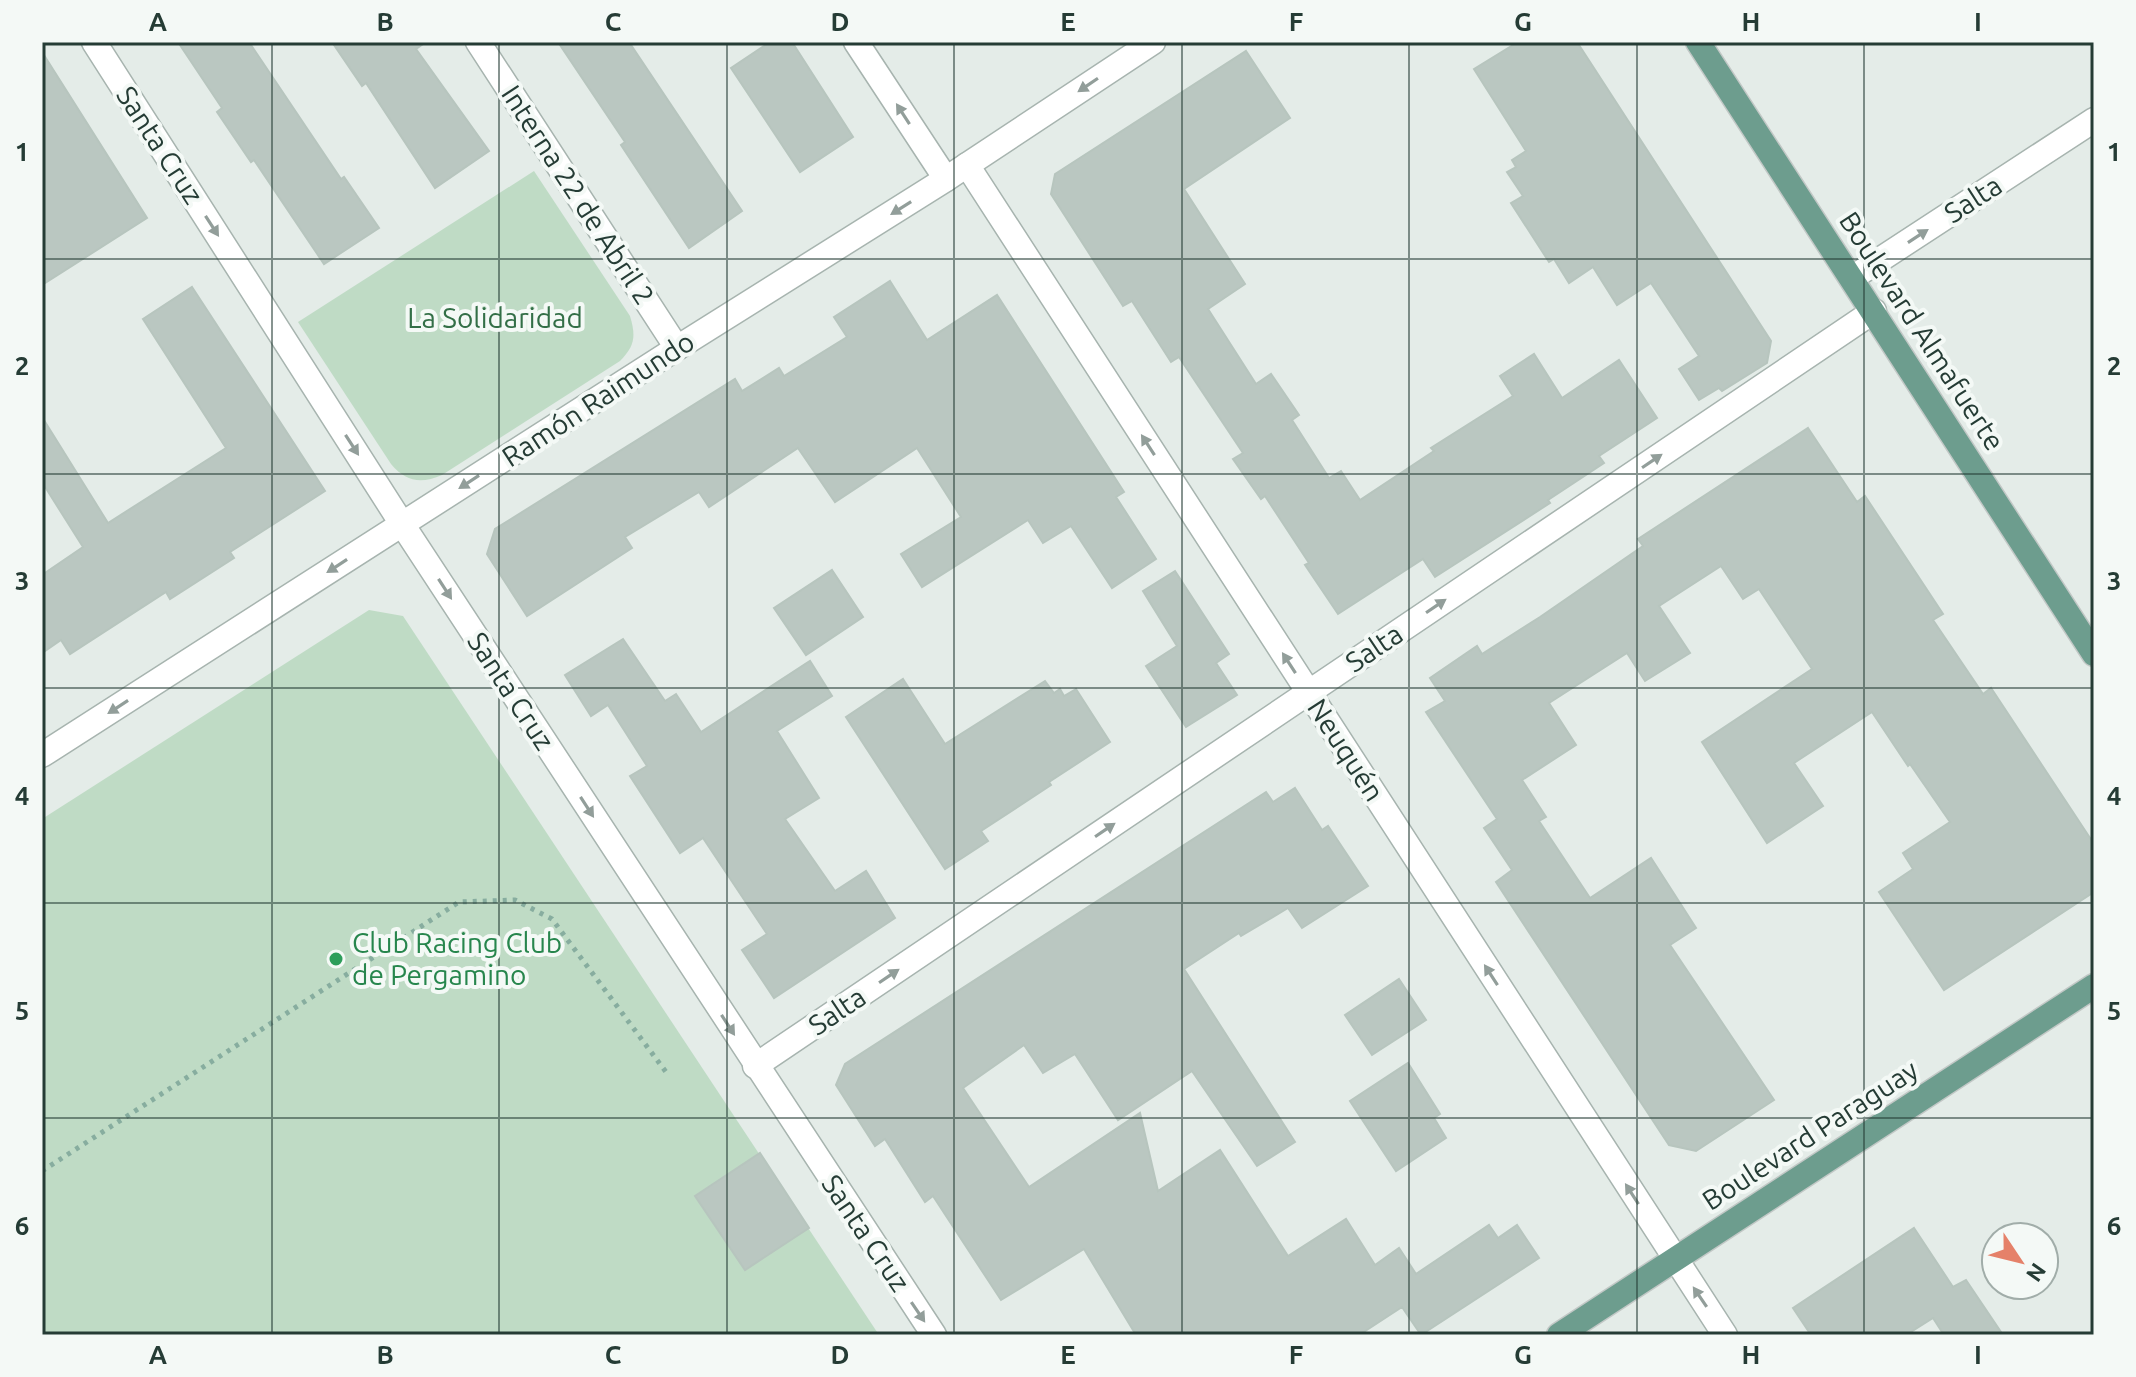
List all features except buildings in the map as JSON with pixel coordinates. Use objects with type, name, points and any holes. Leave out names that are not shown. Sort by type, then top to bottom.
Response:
[{"type":"main road","name":"Boulevard Almafuerte","points":[[1698,42],[2094,654]]},
{"type":"main road","name":"Boulevard Paraguay","points":[[1559,1335],[2094,986]]},
{"type":"street","name":"Santa Cruz","points":[[94,42],[402,524],[934,1335]]},
{"type":"street","name":"Interna 22 de Abril 2","points":[[478,42],[677,348]]},
{"type":"street","points":[[856,42],[946,179]]},
{"type":"street","name":"Ramón Raimundo","points":[[42,755],[946,179],[1153,42]]},
{"type":"street","name":"Salta","points":[[1852,278],[2094,120]]},
{"type":"street","name":"Neuquén","points":[[967,165],[1725,1335]]},
{"type":"street","name":"Salta","points":[[755,1066],[1874,311]]},
{"type":"path","points":[[42,1171],[459,902],[515,900],[552,919],[669,1076]]},
{"type":"green space","name":"La Solidaridad","points":[[534,171],[630,316],[633,335],[629,350],[620,361],[442,475],[427,480],[408,478],[391,464],[298,322]]},
{"type":"green space","name":"Club Racing Club de Pergamino","points":[[369,610],[403,616],[879,1335],[42,1335],[42,819]]},
{"type":"place","name":"Club Racing Club de Pergamino","points":[[336,959]]}]
